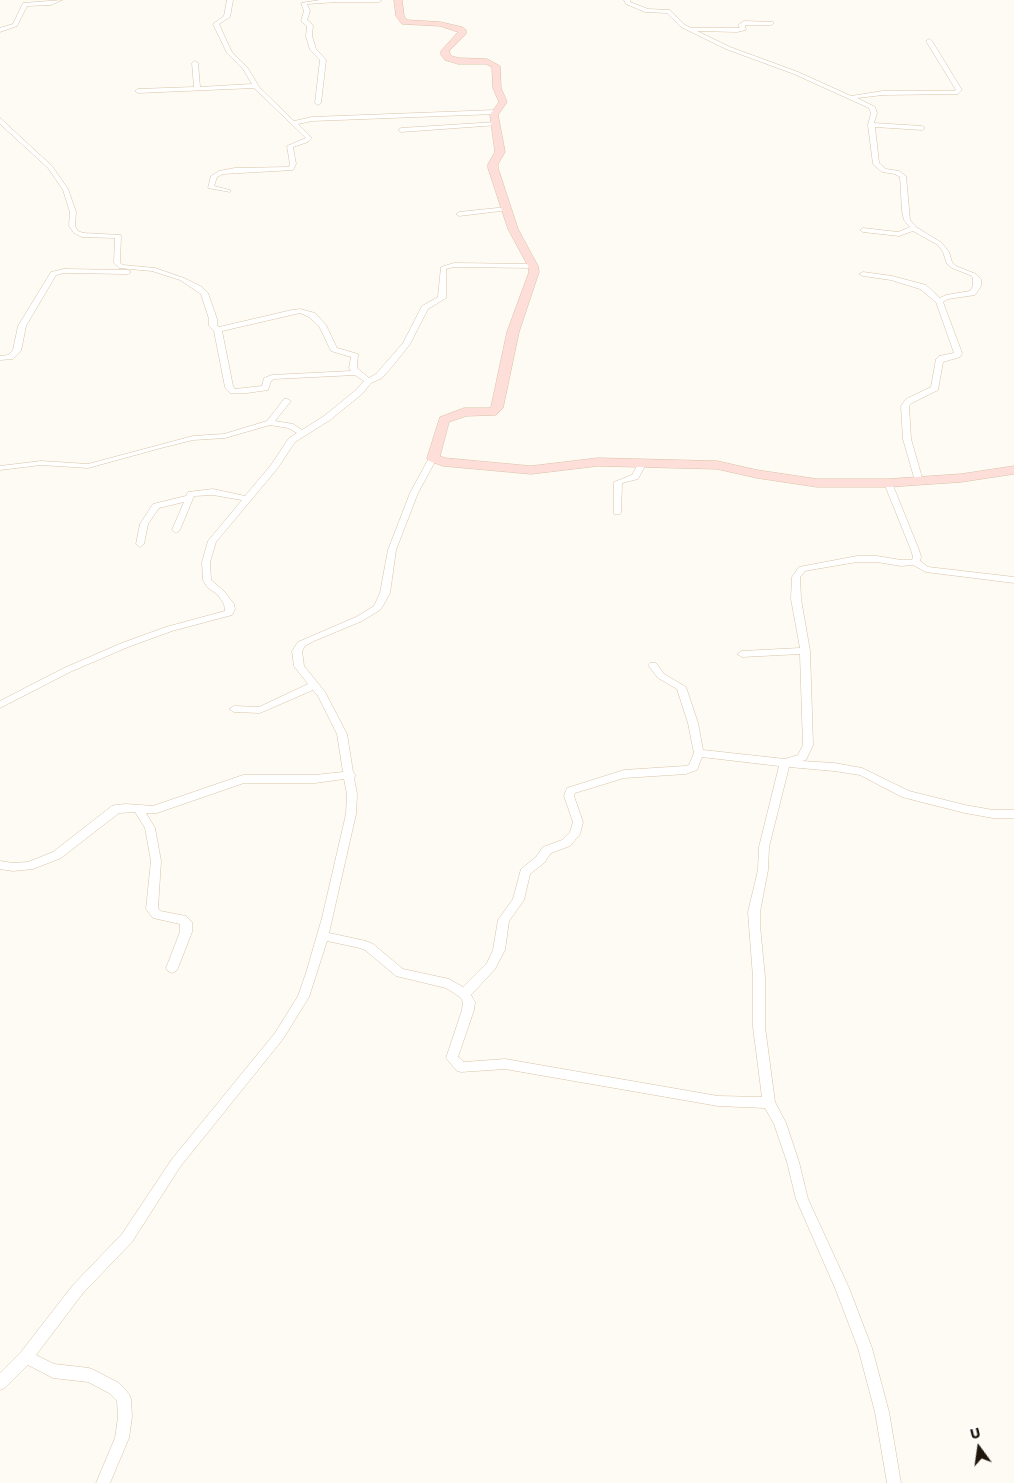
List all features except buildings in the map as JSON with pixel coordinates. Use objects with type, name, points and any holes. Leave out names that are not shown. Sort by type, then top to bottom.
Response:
[{"type":"street","points":[[0,30],[15,25],[25,4],[59,0]]},
{"type":"street","points":[[228,191],[210,188],[214,176],[221,172],[235,170],[292,168],[290,146],[306,141],[309,138],[256,86],[245,68],[230,53],[216,24],[227,17],[230,0]]},
{"type":"street","points":[[318,103],[323,60],[313,50],[308,36],[310,25],[304,21],[307,11],[304,3],[336,0],[379,0]]},
{"type":"street","points":[[0,1383],[26,1357],[78,1289],[127,1238],[176,1163],[279,1036],[303,997],[324,936],[351,814],[351,776],[342,734],[328,704],[299,666],[297,651],[301,644],[359,619],[377,608],[385,593],[392,550],[414,493],[432,458],[444,420],[464,412],[492,412],[496,408],[513,332],[534,272],[533,266],[513,229],[502,200],[500,185],[492,164],[500,152],[494,116],[503,102],[497,88],[496,66],[487,62],[458,61],[448,58],[445,55],[446,51],[462,34],[462,31],[435,24],[405,22],[400,16],[398,0]]},
{"type":"street","points":[[626,0],[648,11],[668,11],[679,23],[728,48],[796,73],[852,97],[874,110],[871,125],[877,167],[884,172],[897,172],[903,176],[904,211],[907,220],[914,228],[940,244],[946,252],[949,263],[974,275],[977,279],[977,286],[972,293],[939,300]]},
{"type":"street","points":[[689,29],[738,30],[744,29],[741,25],[744,23],[771,23]]},
{"type":"street","points":[[852,97],[882,93],[956,93],[959,90],[930,41]]},
{"type":"street","points":[[195,63],[197,87]]},
{"type":"street","points":[[138,91],[256,86]]},
{"type":"street","points":[[292,123],[312,120],[495,112]]},
{"type":"street","points":[[0,120],[8,130],[50,167],[66,190],[74,212],[72,226],[76,232],[119,236],[117,263],[119,266],[146,268],[182,279],[204,293],[214,326],[218,330],[229,387],[232,391],[265,388],[267,380],[272,377],[357,374]]},
{"type":"street","points":[[400,130],[496,124]]},
{"type":"street","points":[[871,125],[922,128]]},
{"type":"street","points":[[459,214],[507,210]]},
{"type":"street","points":[[863,230],[899,234],[914,228]]},
{"type":"street","points":[[0,705],[67,670],[125,644],[228,612],[230,609],[229,604],[208,583],[206,562],[212,541],[264,476],[274,467],[292,440],[327,418],[359,392],[368,381],[379,376],[406,344],[425,308],[442,298],[443,268],[454,266],[533,266]]},
{"type":"street","points":[[0,358],[18,352],[22,326],[53,273],[64,271],[132,272],[146,268]]},
{"type":"street","points":[[863,274],[892,278],[922,287],[939,300],[958,353],[957,355],[939,360],[935,388],[909,401],[905,406],[907,439],[919,481]]},
{"type":"street","points":[[218,330],[292,312],[305,312],[312,315],[322,325],[334,349],[355,356],[353,368],[357,374],[368,381]]},
{"type":"street","points":[[270,424],[287,401]]},
{"type":"street","points":[[0,468],[41,463],[88,466],[193,438],[225,436],[270,424],[290,426],[302,433]]},
{"type":"street","points":[[432,458],[455,464],[531,470],[598,462],[717,465],[803,481],[888,483],[961,478],[1014,470]]},
{"type":"street","points":[[617,512],[618,482],[635,477],[642,464]]},
{"type":"street","points":[[888,483],[915,550],[917,557],[915,562]]},
{"type":"street","points":[[176,530],[191,494],[205,491],[221,492],[247,499]]},
{"type":"street","points":[[140,544],[144,524],[156,506],[188,498]]},
{"type":"street","points":[[785,763],[802,757],[808,745],[805,651],[796,599],[796,582],[798,573],[802,569],[868,558],[902,563],[915,562],[926,569],[1014,580]]},
{"type":"street","points":[[742,654],[805,651]]},
{"type":"street","points":[[464,994],[491,966],[499,950],[504,920],[518,900],[525,872],[540,860],[547,850],[566,843],[575,834],[578,822],[569,796],[571,791],[624,774],[686,770],[693,767],[700,753],[693,723],[681,687],[661,676],[653,665]]},
{"type":"street","points":[[234,709],[260,710],[314,685]]},
{"type":"street","points":[[700,753],[834,767],[862,772],[906,794],[965,809],[993,814],[1014,814]]},
{"type":"street","points":[[785,763],[764,847],[763,870],[754,912],[759,977],[759,1027],[769,1103],[780,1123],[791,1155],[802,1199],[842,1288],[865,1348],[882,1412],[894,1483]]},
{"type":"street","points":[[0,865],[13,867],[29,866],[57,855],[116,809],[153,810],[164,808],[243,780],[315,779],[351,776]]},
{"type":"street","points":[[139,810],[150,828],[156,861],[152,909],[157,914],[182,918],[186,922],[186,932],[172,968]]},
{"type":"street","points":[[324,936],[369,947],[400,973],[458,988],[469,1002],[452,1058],[460,1067],[505,1064],[718,1101],[769,1103]]},
{"type":"street","points":[[26,1357],[53,1371],[89,1375],[114,1388],[124,1399],[125,1417],[122,1438],[103,1483]]}]
